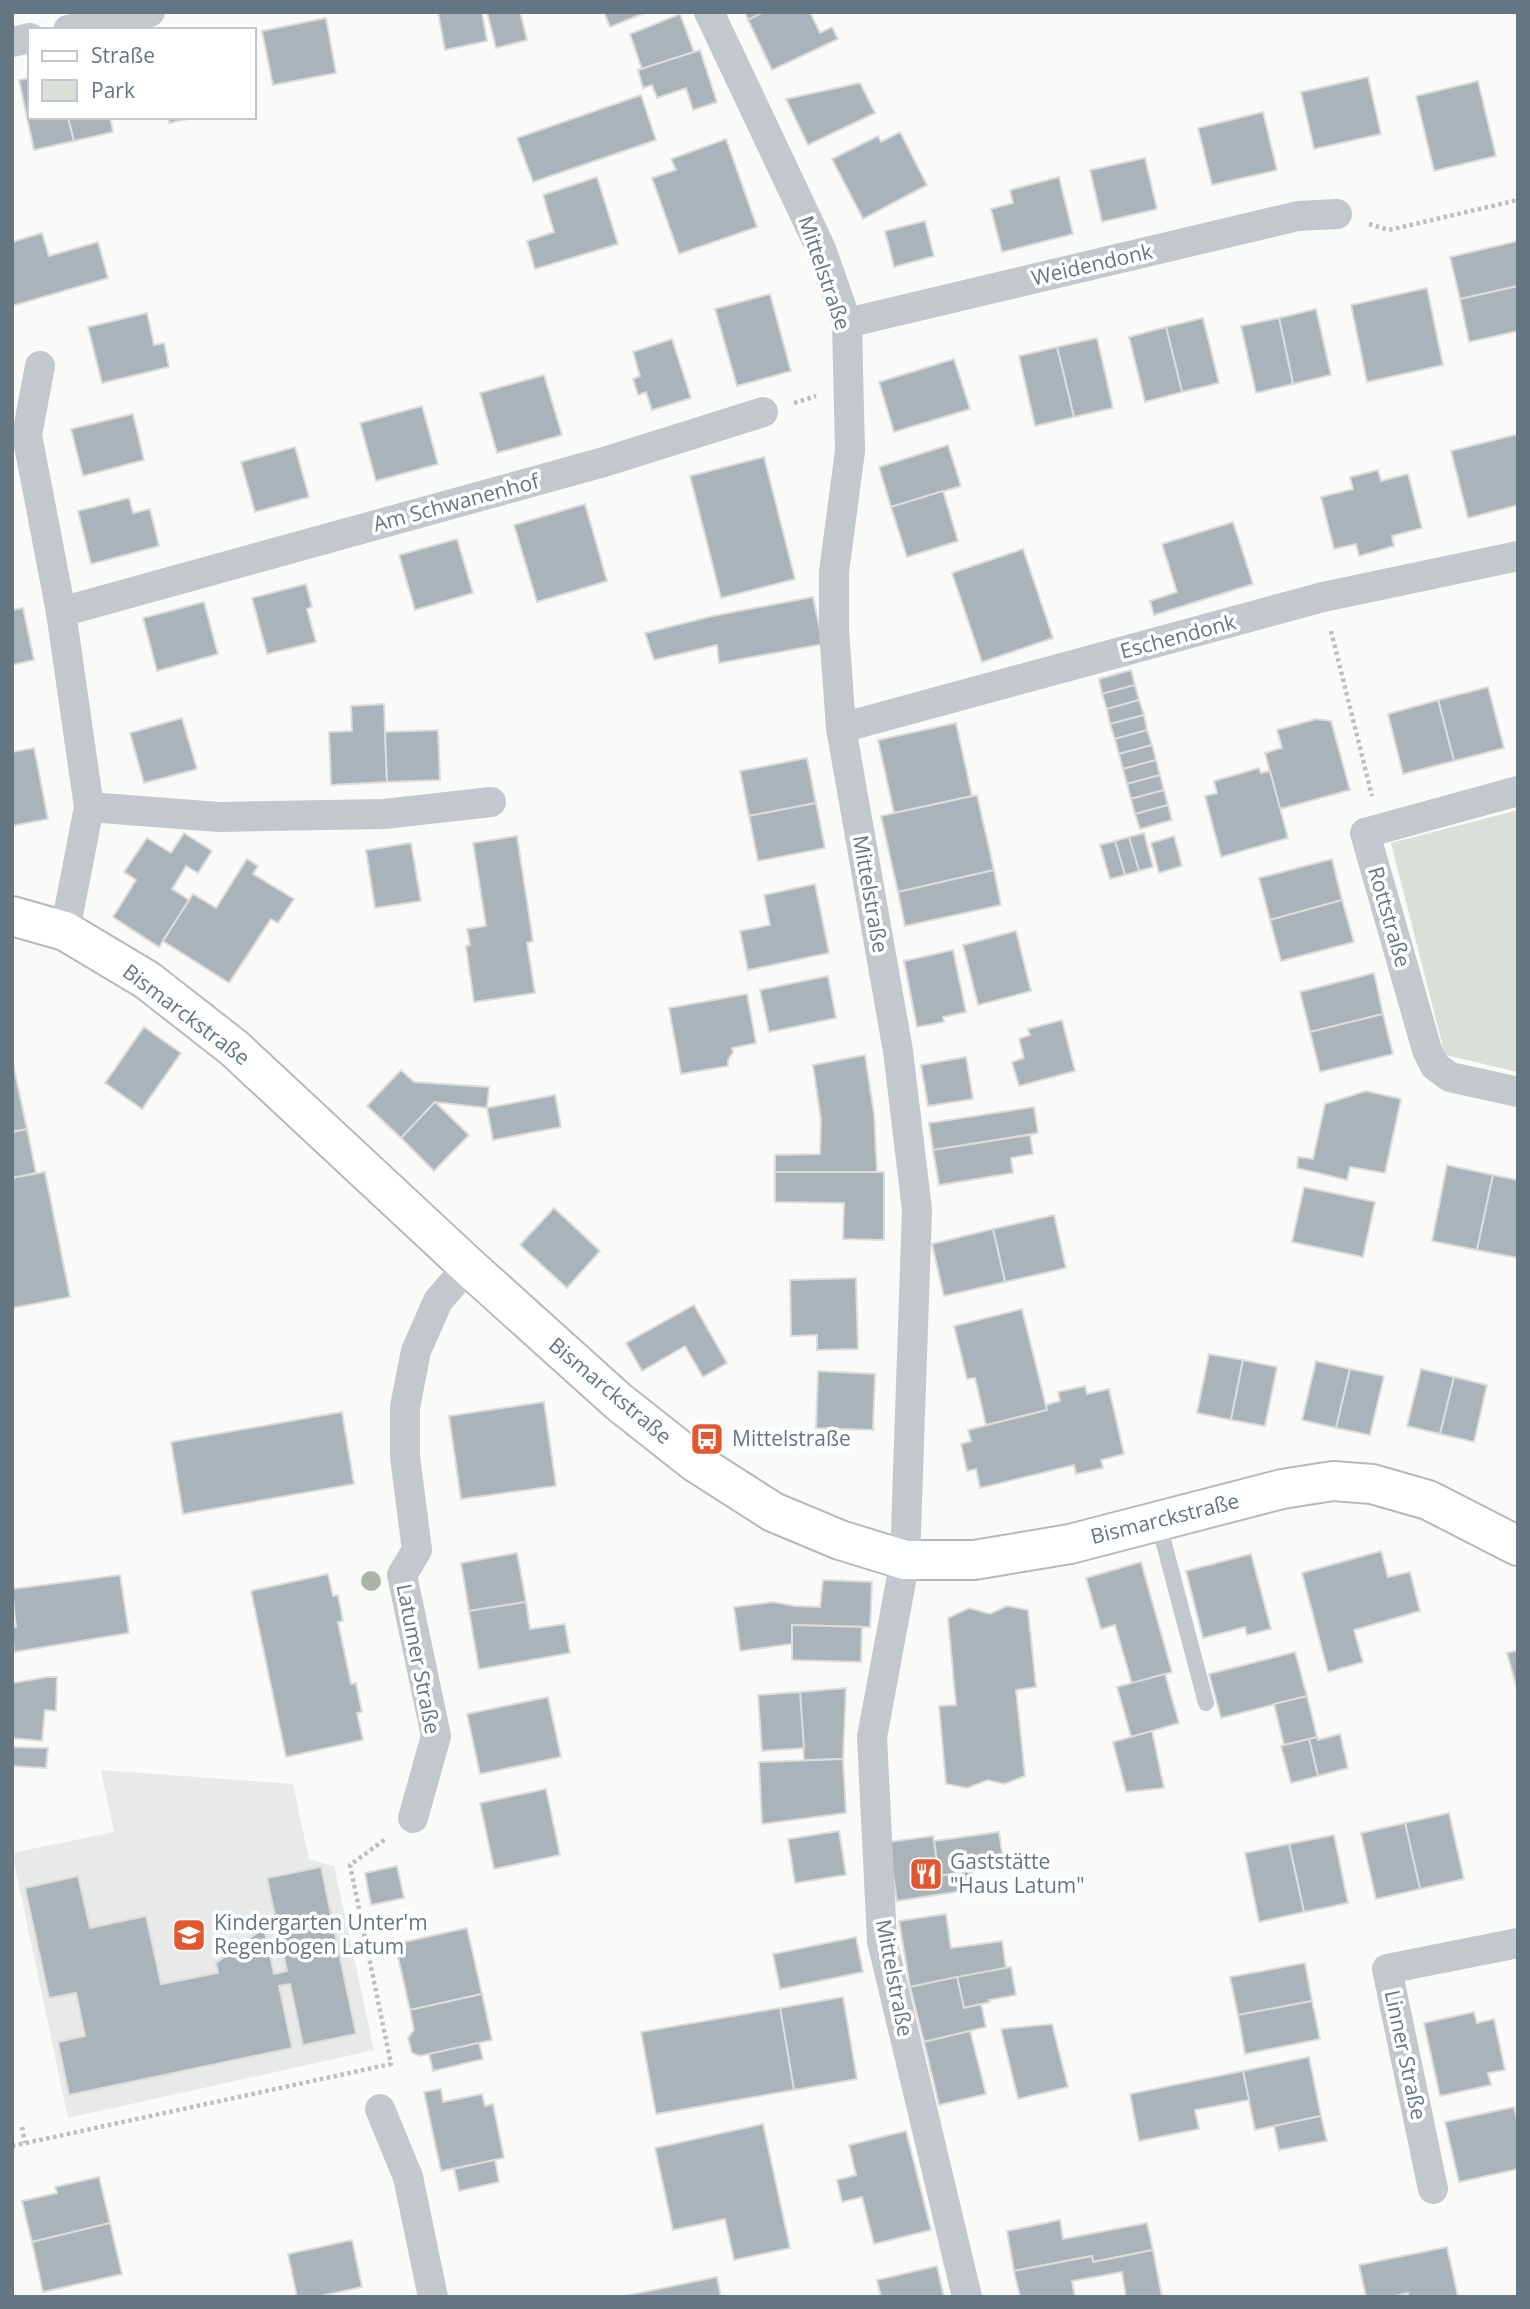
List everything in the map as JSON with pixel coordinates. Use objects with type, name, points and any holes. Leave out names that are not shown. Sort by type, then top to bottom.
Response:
[{"type":"street","points":[[77,28],[150,12]]},
{"type":"street","name":"Mittelstraße","points":[[709,12],[821,249],[847,323],[850,451],[834,572],[834,630],[841,728],[898,1051],[917,1210],[905,1560],[872,1737],[882,1941],[967,2297]]},
{"type":"street","name":"Weidendonk","points":[[847,323],[1298,216],[1337,214]]},
{"type":"street","points":[[40,366],[27,435],[61,612],[89,807],[65,931]]},
{"type":"street","name":"Am Schwanenhof","points":[[61,612],[604,462],[763,412]]},
{"type":"street","name":"Eschendonk","points":[[841,728],[1323,597],[1518,556]]},
{"type":"street","points":[[1366,833],[1518,791]]},
{"type":"street","points":[[89,807],[219,817],[384,814],[491,802]]},
{"type":"street","name":"Rottstraße","points":[[1366,833],[1427,1050],[1435,1066],[1450,1077],[1518,1092]]},
{"type":"street","name":"Bismarckstraße","points":[[12,916],[65,931],[147,980],[234,1048],[619,1402],[695,1462],[773,1512],[840,1540],[905,1560],[974,1560],[1070,1544],[1282,1489],[1332,1481],[1372,1484],[1428,1500],[1518,1546]]},
{"type":"street","name":"Latumer Straße","points":[[413,1818],[436,1736],[402,1575],[417,1550],[405,1457],[405,1407],[416,1351],[438,1301],[468,1266]]},
{"type":"street","name":"Linner Straße","points":[[1433,2189],[1387,1969],[1518,1942]]},
{"type":"street","points":[[380,2109],[408,2177],[433,2297]]},
{"type":"lane","points":[[1158,1521],[1206,1703]]},
{"type":"path","points":[[1337,214],[1389,230],[1518,200]]},
{"type":"path","points":[[763,412],[849,388]]},
{"type":"path","points":[[1323,597],[1375,804],[1366,833]]},
{"type":"path","points":[[12,2146],[390,2063],[350,1865],[413,1818]]},
{"type":"path","points":[[22,2127],[25,2143]]},
{"type":"shaded area","name":"Kindergarten Unter'm Regenbogen Latum","points":[[101,1770],[293,1784],[309,1859],[334,1866],[374,2050],[68,2118],[12,1853],[114,1832]]},
{"type":"green space","points":[[1518,810],[1518,1072],[1445,1055],[1391,843]]},
{"type":"building","points":[[438,12],[482,12],[487,41],[445,50]]},
{"type":"building","points":[[487,12],[520,12],[527,40],[496,48]]},
{"type":"building","points":[[604,12],[647,12],[610,27]]},
{"type":"building","points":[[745,12],[764,12],[748,20]]},
{"type":"building","points":[[764,12],[810,12],[820,33],[832,27],[838,39],[772,70],[748,20]]},
{"type":"building","points":[[680,14],[694,52],[642,69],[630,34]]},
{"type":"building","points":[[326,18],[336,73],[273,85],[262,31]]},
{"type":"building","points":[[700,50],[717,102],[693,110],[686,88],[657,98],[652,85],[643,88],[638,70]]},
{"type":"building","points":[[1368,77],[1381,134],[1314,149],[1301,92]]},
{"type":"building","points":[[28,78],[28,119],[68,119],[74,141],[34,150],[19,80]]},
{"type":"building","points":[[1478,81],[1496,156],[1434,171],[1416,96]]},
{"type":"building","points":[[860,83],[875,113],[808,145],[786,99]]},
{"type":"building","points":[[641,95],[656,140],[533,182],[517,138]]},
{"type":"building","points":[[1263,112],[1277,170],[1212,185],[1198,128]]},
{"type":"building","points":[[68,119],[110,119],[113,132],[74,141]]},
{"type":"building","points":[[168,119],[188,119],[169,123]]},
{"type":"building","points":[[900,132],[927,185],[863,219],[832,159],[878,136],[881,142]]},
{"type":"building","points":[[726,139],[757,227],[679,254],[652,178],[676,170],[671,159]]},
{"type":"building","points":[[1145,158],[1157,209],[1102,222],[1090,170]]},
{"type":"building","points":[[597,177],[618,244],[535,269],[527,241],[554,232],[543,195]]},
{"type":"building","points":[[1059,177],[1073,234],[1002,252],[991,209],[1013,203],[1010,190]]},
{"type":"building","points":[[925,221],[934,256],[894,267],[885,231]]},
{"type":"building","points":[[42,233],[49,256],[98,242],[108,278],[12,306],[12,242]]},
{"type":"building","points":[[1518,241],[1518,286],[1460,299],[1450,257]]},
{"type":"building","points":[[1518,286],[1518,331],[1469,342],[1460,299]]},
{"type":"building","points":[[1427,288],[1443,365],[1367,382],[1351,305]]},
{"type":"building","points":[[770,294],[791,371],[737,386],[715,309]]},
{"type":"building","points":[[1316,309],[1331,375],[1293,384],[1279,318]]},
{"type":"building","points":[[147,313],[154,345],[164,343],[169,367],[102,383],[88,327]]},
{"type":"building","points":[[1203,318],[1219,383],[1182,392],[1166,327]]},
{"type":"building","points":[[1279,318],[1293,384],[1256,393],[1241,326]]},
{"type":"building","points":[[1166,327],[1182,392],[1145,402],[1129,337]]},
{"type":"building","points":[[1097,338],[1113,408],[1074,417],[1057,347]]},
{"type":"building","points":[[672,339],[691,398],[652,410],[646,392],[638,395],[633,379],[640,376],[633,352]]},
{"type":"building","points":[[1057,347],[1074,417],[1035,426],[1019,356]]},
{"type":"building","points":[[954,359],[970,409],[894,432],[879,382]]},
{"type":"building","points":[[544,375],[562,435],[497,453],[480,393]]},
{"type":"building","points":[[422,406],[438,464],[376,481],[360,423]]},
{"type":"building","points":[[133,414],[144,460],[83,476],[71,429]]},
{"type":"building","points":[[1518,434],[1518,505],[1468,518],[1451,451]]},
{"type":"building","points":[[948,445],[961,486],[891,507],[879,467]]},
{"type":"building","points":[[295,447],[309,497],[255,512],[241,462]]},
{"type":"building","points":[[764,457],[795,579],[721,598],[690,476]]},
{"type":"building","points":[[1378,470],[1381,481],[1408,474],[1422,528],[1392,536],[1394,546],[1359,556],[1356,544],[1334,549],[1321,497],[1353,489],[1350,477]]},
{"type":"building","points":[[943,491],[958,541],[907,557],[891,507]]},
{"type":"building","points":[[129,498],[133,513],[150,509],[159,546],[91,564],[78,511]]},
{"type":"building","points":[[585,504],[607,581],[537,602],[514,525]]},
{"type":"building","points":[[1233,522],[1253,584],[1154,615],[1150,601],[1177,592],[1162,544]]},
{"type":"building","points":[[457,539],[473,593],[415,610],[399,555]]},
{"type":"building","points":[[1023,549],[1053,638],[982,662],[952,573]]},
{"type":"building","points":[[306,584],[312,607],[307,609],[316,642],[267,654],[252,598]]},
{"type":"building","points":[[813,597],[823,644],[719,663],[717,645],[654,660],[645,633],[713,616]]},
{"type":"building","points":[[204,602],[218,654],[157,671],[143,618]]},
{"type":"building","points":[[23,608],[34,660],[12,665],[12,610]]},
{"type":"building","points":[[1131,670],[1135,685],[1102,694],[1099,679]]},
{"type":"building","points":[[1135,685],[1139,700],[1107,709],[1102,694]]},
{"type":"building","points":[[1488,687],[1504,748],[1454,761],[1438,700]]},
{"type":"building","points":[[1139,700],[1144,715],[1110,724],[1107,709]]},
{"type":"building","points":[[1438,700],[1454,761],[1403,774],[1388,714]]},
{"type":"building","points":[[384,704],[387,782],[331,785],[329,732],[352,731],[351,706]]},
{"type":"building","points":[[1144,715],[1147,730],[1115,739],[1110,724]]},
{"type":"building","points":[[182,718],[197,769],[144,783],[130,733]]},
{"type":"building","points":[[1316,719],[1331,721],[1350,790],[1280,809],[1265,753],[1282,748],[1277,730]]},
{"type":"building","points":[[956,723],[972,796],[894,813],[878,740]]},
{"type":"building","points":[[438,730],[440,780],[387,782],[385,732]]},
{"type":"building","points":[[1147,730],[1152,745],[1119,754],[1115,739]]},
{"type":"building","points":[[1152,745],[1156,760],[1123,769],[1119,754]]},
{"type":"building","points":[[34,748],[48,819],[12,826],[12,752]]},
{"type":"building","points":[[807,758],[816,803],[749,816],[740,771]]},
{"type":"building","points":[[1156,760],[1160,775],[1127,784],[1123,769]]},
{"type":"building","points":[[1259,768],[1261,773],[1270,771],[1288,838],[1221,857],[1205,796],[1217,793],[1214,781]]},
{"type":"building","points":[[1160,775],[1164,790],[1131,799],[1127,784]]},
{"type":"building","points":[[1164,790],[1168,805],[1135,814],[1131,799]]},
{"type":"building","points":[[977,795],[994,870],[898,892],[881,816]]},
{"type":"building","points":[[816,803],[825,848],[758,861],[749,816]]},
{"type":"building","points":[[1168,805],[1172,820],[1140,829],[1135,814]]},
{"type":"building","points":[[184,833],[212,851],[198,873],[186,866],[172,889],[189,900],[159,947],[113,917],[136,880],[124,872],[147,838],[171,853]]},
{"type":"building","points":[[1144,833],[1153,867],[1139,871],[1129,837]]},
{"type":"building","points":[[517,836],[533,941],[527,943],[535,993],[474,1002],[466,946],[470,945],[467,929],[486,926],[473,843]]},
{"type":"building","points":[[1174,836],[1182,866],[1159,873],[1151,843]]},
{"type":"building","points":[[1129,837],[1139,871],[1125,875],[1115,841]]},
{"type":"building","points":[[1115,841],[1125,875],[1110,879],[1100,845]]},
{"type":"building","points":[[411,843],[421,901],[375,908],[366,850]]},
{"type":"building","points":[[247,859],[258,866],[253,874],[294,899],[278,923],[271,919],[229,983],[163,941],[193,894],[216,908]]},
{"type":"building","points":[[1332,859],[1342,900],[1270,920],[1259,878]]},
{"type":"building","points":[[994,870],[1001,905],[905,926],[898,892]]},
{"type":"building","points":[[815,884],[829,953],[748,970],[740,931],[770,925],[764,895]]},
{"type":"building","points":[[1342,900],[1354,942],[1281,961],[1270,920]]},
{"type":"building","points":[[1016,931],[1031,991],[978,1005],[963,945]]},
{"type":"building","points":[[953,950],[966,1012],[943,1017],[944,1022],[917,1027],[904,961]]},
{"type":"building","points":[[1374,973],[1383,1014],[1310,1032],[1300,992]]},
{"type":"building","points":[[828,976],[836,1018],[769,1032],[760,990]]},
{"type":"building","points":[[747,994],[756,1043],[732,1048],[728,1066],[681,1074],[669,1008]]},
{"type":"building","points":[[1383,1014],[1393,1054],[1320,1072],[1310,1032]]},
{"type":"building","points":[[1062,1020],[1075,1071],[1019,1086],[1012,1062],[1024,1058],[1019,1039],[1030,1035],[1028,1029]]},
{"type":"building","points":[[144,1027],[181,1053],[142,1109],[105,1083]]},
{"type":"building","points":[[865,1055],[874,1114],[877,1172],[775,1172],[775,1155],[820,1154],[821,1120],[813,1065]]},
{"type":"building","points":[[966,1057],[973,1099],[928,1106],[921,1065]]},
{"type":"building","points":[[12,1059],[27,1129],[12,1132]]},
{"type":"building","points":[[401,1070],[414,1082],[489,1087],[487,1108],[435,1102],[401,1138],[367,1106]]},
{"type":"building","points":[[1366,1091],[1401,1099],[1385,1173],[1350,1167],[1347,1180],[1297,1168],[1298,1157],[1313,1159],[1325,1104]]},
{"type":"building","points":[[555,1095],[561,1127],[493,1140],[487,1108]]},
{"type":"building","points":[[435,1102],[469,1135],[434,1171],[401,1138]]},
{"type":"building","points":[[1034,1107],[1038,1133],[933,1150],[929,1123]]},
{"type":"building","points":[[27,1129],[36,1173],[12,1178],[12,1132]]},
{"type":"building","points":[[1030,1135],[1033,1154],[1011,1158],[1013,1173],[939,1185],[933,1150]]},
{"type":"building","points":[[1447,1165],[1493,1175],[1477,1250],[1432,1241]]},
{"type":"building","points":[[45,1172],[70,1297],[12,1308],[12,1178]]},
{"type":"building","points":[[775,1172],[884,1172],[884,1240],[843,1239],[844,1203],[775,1202]]},
{"type":"building","points":[[1493,1175],[1518,1180],[1518,1258],[1477,1250]]},
{"type":"building","points":[[1304,1187],[1375,1202],[1363,1257],[1292,1242]]},
{"type":"building","points":[[554,1208],[600,1251],[567,1288],[520,1245]]},
{"type":"building","points":[[1054,1215],[1066,1268],[1005,1282],[993,1229]]},
{"type":"building","points":[[993,1229],[1005,1282],[944,1296],[932,1244]]},
{"type":"building","points":[[856,1278],[858,1349],[817,1350],[817,1335],[791,1336],[790,1280]]},
{"type":"building","points":[[694,1305],[727,1363],[703,1377],[685,1346],[642,1371],[626,1343]]},
{"type":"building","points":[[1022,1309],[1047,1410],[986,1425],[975,1378],[967,1379],[954,1326]]},
{"type":"building","points":[[1209,1354],[1243,1360],[1231,1420],[1197,1413]]},
{"type":"building","points":[[1243,1360],[1277,1367],[1265,1426],[1231,1420]]},
{"type":"building","points":[[1316,1361],[1350,1369],[1336,1428],[1302,1420]]},
{"type":"building","points":[[1350,1369],[1384,1376],[1370,1435],[1336,1428]]},
{"type":"building","points":[[1421,1369],[1454,1377],[1440,1434],[1407,1426]]},
{"type":"building","points":[[818,1371],[875,1374],[873,1430],[816,1428]]},
{"type":"building","points":[[1454,1377],[1487,1385],[1474,1442],[1440,1434]]},
{"type":"building","points":[[1085,1386],[1087,1394],[1109,1389],[1124,1454],[1101,1460],[1103,1468],[1076,1474],[1074,1465],[980,1488],[976,1469],[967,1471],[961,1444],[971,1441],[968,1430],[1047,1410],[1046,1405],[1060,1401],[1058,1392]]},
{"type":"building","points":[[544,1402],[556,1486],[461,1499],[449,1416]]},
{"type":"building","points":[[342,1412],[354,1484],[183,1514],[171,1442]]},
{"type":"building","points":[[1381,1551],[1388,1577],[1410,1572],[1420,1611],[1354,1630],[1363,1662],[1328,1672],[1302,1573]]},
{"type":"building","points":[[517,1553],[526,1602],[469,1611],[461,1563]]},
{"type":"building","points":[[1251,1554],[1271,1629],[1247,1635],[1245,1627],[1203,1638],[1186,1571]]},
{"type":"building","points":[[1141,1562],[1172,1672],[1132,1684],[1115,1625],[1101,1629],[1086,1578]]},
{"type":"building","points":[[328,1574],[333,1596],[338,1595],[343,1621],[338,1622],[351,1684],[356,1683],[362,1712],[357,1713],[363,1740],[286,1757],[251,1591]]},
{"type":"building","points":[[120,1575],[129,1633],[14,1652],[12,1627],[16,1627],[12,1589]]},
{"type":"building","points":[[823,1580],[872,1582],[870,1627],[792,1625],[792,1644],[740,1651],[734,1607],[773,1602],[820,1607]]},
{"type":"building","points":[[526,1602],[530,1629],[565,1624],[570,1653],[479,1669],[469,1611]]},
{"type":"building","points":[[1007,1606],[1028,1610],[1036,1687],[1016,1690],[1025,1776],[1004,1784],[988,1780],[967,1788],[946,1784],[939,1706],[956,1705],[948,1618],[969,1608],[990,1614]]},
{"type":"building","points":[[792,1625],[862,1627],[861,1662],[792,1660]]},
{"type":"building","points":[[1518,1650],[1518,1693],[1507,1653]]},
{"type":"building","points":[[1295,1652],[1307,1696],[1221,1718],[1209,1674]]},
{"type":"building","points":[[1165,1674],[1179,1723],[1131,1737],[1117,1687]]},
{"type":"building","points":[[57,1677],[56,1711],[45,1710],[42,1741],[12,1738],[12,1683]]},
{"type":"building","points":[[846,1688],[843,1759],[804,1760],[800,1692]]},
{"type":"building","points":[[800,1692],[804,1748],[762,1751],[758,1695]]},
{"type":"building","points":[[1307,1696],[1317,1737],[1284,1745],[1274,1704]]},
{"type":"building","points":[[548,1697],[561,1757],[480,1774],[467,1714]]},
{"type":"building","points":[[1152,1731],[1164,1788],[1126,1792],[1113,1742]]},
{"type":"building","points":[[1340,1734],[1348,1768],[1318,1776],[1309,1739],[1317,1737],[1318,1740]]},
{"type":"building","points":[[1309,1739],[1318,1776],[1291,1783],[1281,1746]]},
{"type":"building","points":[[12,1747],[48,1748],[46,1768],[12,1766]]},
{"type":"building","points":[[843,1759],[846,1813],[762,1824],[759,1762]]},
{"type":"building","points":[[546,1789],[560,1855],[494,1869],[480,1803]]},
{"type":"building","points":[[1449,1813],[1464,1879],[1420,1889],[1405,1823]]},
{"type":"building","points":[[1405,1823],[1420,1889],[1376,1899],[1361,1833]]},
{"type":"building","points":[[839,1831],[846,1875],[795,1883],[788,1839]]},
{"type":"building","points":[[999,1832],[1003,1859],[981,1861],[982,1869],[939,1876],[934,1841]]},
{"type":"building","points":[[1334,1835],[1348,1903],[1304,1912],[1289,1844]]},
{"type":"building","points":[[933,1836],[939,1876],[972,1871],[975,1889],[897,1901],[888,1842]]},
{"type":"building","points":[[1289,1844],[1304,1912],[1259,1922],[1245,1853]]},
{"type":"building","points":[[397,1866],[404,1898],[371,1905],[365,1873]]},
{"type":"building","points":[[321,1867],[356,2034],[303,2045],[290,1984],[279,1986],[292,2048],[69,2095],[58,2042],[85,2036],[76,1993],[49,1998],[25,1888],[78,1876],[90,1928],[146,1916],[161,1984],[218,1973],[216,1963],[264,1928],[274,1974],[287,1971],[267,1878]]},
{"type":"building","points":[[946,1914],[951,1948],[1002,1941],[1006,1968],[910,1987],[899,1921]]},
{"type":"building","points":[[467,1928],[482,1994],[410,2010],[395,1944]]},
{"type":"building","points":[[856,1937],[863,1972],[780,1989],[773,1954]]},
{"type":"building","points":[[1305,1963],[1312,2001],[1238,2015],[1230,1977]]},
{"type":"building","points":[[1011,1967],[1016,1995],[964,2008],[957,1977]]},
{"type":"building","points":[[957,1977],[964,2008],[981,2004],[986,2027],[924,2042],[910,1987]]},
{"type":"building","points":[[482,1994],[492,2040],[420,2056],[412,2053],[408,2038],[414,2030],[410,2010]]},
{"type":"building","points":[[843,1997],[857,2079],[794,2090],[780,2008]]},
{"type":"building","points":[[1312,2001],[1320,2039],[1245,2054],[1238,2015]]},
{"type":"building","points":[[780,2008],[794,2090],[656,2114],[641,2032]]},
{"type":"building","points":[[1474,2012],[1477,2023],[1494,2019],[1505,2070],[1488,2073],[1491,2085],[1440,2096],[1424,2023]]},
{"type":"building","points":[[1052,2024],[1068,2087],[1018,2099],[1001,2029]]},
{"type":"building","points":[[970,2031],[986,2094],[939,2105],[924,2042]]},
{"type":"building","points":[[479,2043],[483,2059],[433,2071],[429,2054]]},
{"type":"building","points":[[1309,2057],[1321,2116],[1255,2130],[1243,2071]]},
{"type":"building","points":[[1243,2071],[1249,2100],[1195,2110],[1199,2129],[1139,2141],[1130,2094]]},
{"type":"building","points":[[441,2089],[443,2102],[482,2094],[485,2106],[493,2104],[504,2158],[441,2171],[424,2092]]},
{"type":"building","points":[[1514,2107],[1518,2124],[1518,2169],[1459,2182],[1445,2122]]},
{"type":"building","points":[[1321,2116],[1327,2141],[1279,2150],[1274,2126]]},
{"type":"building","points":[[763,2124],[790,2248],[734,2260],[725,2219],[673,2230],[655,2148]]},
{"type":"building","points":[[906,2131],[931,2230],[874,2244],[862,2197],[842,2202],[837,2180],[856,2175],[849,2145]]},
{"type":"building","points":[[495,2160],[499,2182],[459,2191],[454,2169]]},
{"type":"building","points":[[99,2177],[110,2223],[32,2242],[22,2201],[57,2193],[55,2187]]},
{"type":"building","points":[[1060,2220],[1063,2239],[1147,2223],[1153,2250],[1093,2262],[1092,2256],[1014,2271],[1007,2231]]},
{"type":"building","points":[[110,2223],[122,2274],[43,2292],[32,2242]]},
{"type":"building","points":[[352,2240],[362,2287],[316,2297],[297,2297],[288,2254]]},
{"type":"building","points":[[1447,2247],[1458,2297],[1409,2297],[1408,2293],[1390,2297],[1366,2297],[1359,2265]]},
{"type":"building","points":[[1153,2250],[1162,2297],[1126,2297],[1122,2272],[1072,2281],[1075,2297],[1020,2297],[1014,2271],[1092,2256],[1093,2262]]},
{"type":"building","points":[[937,2266],[944,2297],[881,2297],[877,2280]]},
{"type":"building","points":[[717,2277],[721,2297],[624,2296]]},
{"type":"place","name":"Mittelstraße","points":[[707,1439]]},
{"type":"place","name":"Gaststätte \"Haus Latum\"","points":[[926,1874]]},
{"type":"place","name":"Kindergarten Unter'm Regenbogen Latum","points":[[189,1935]]}]
